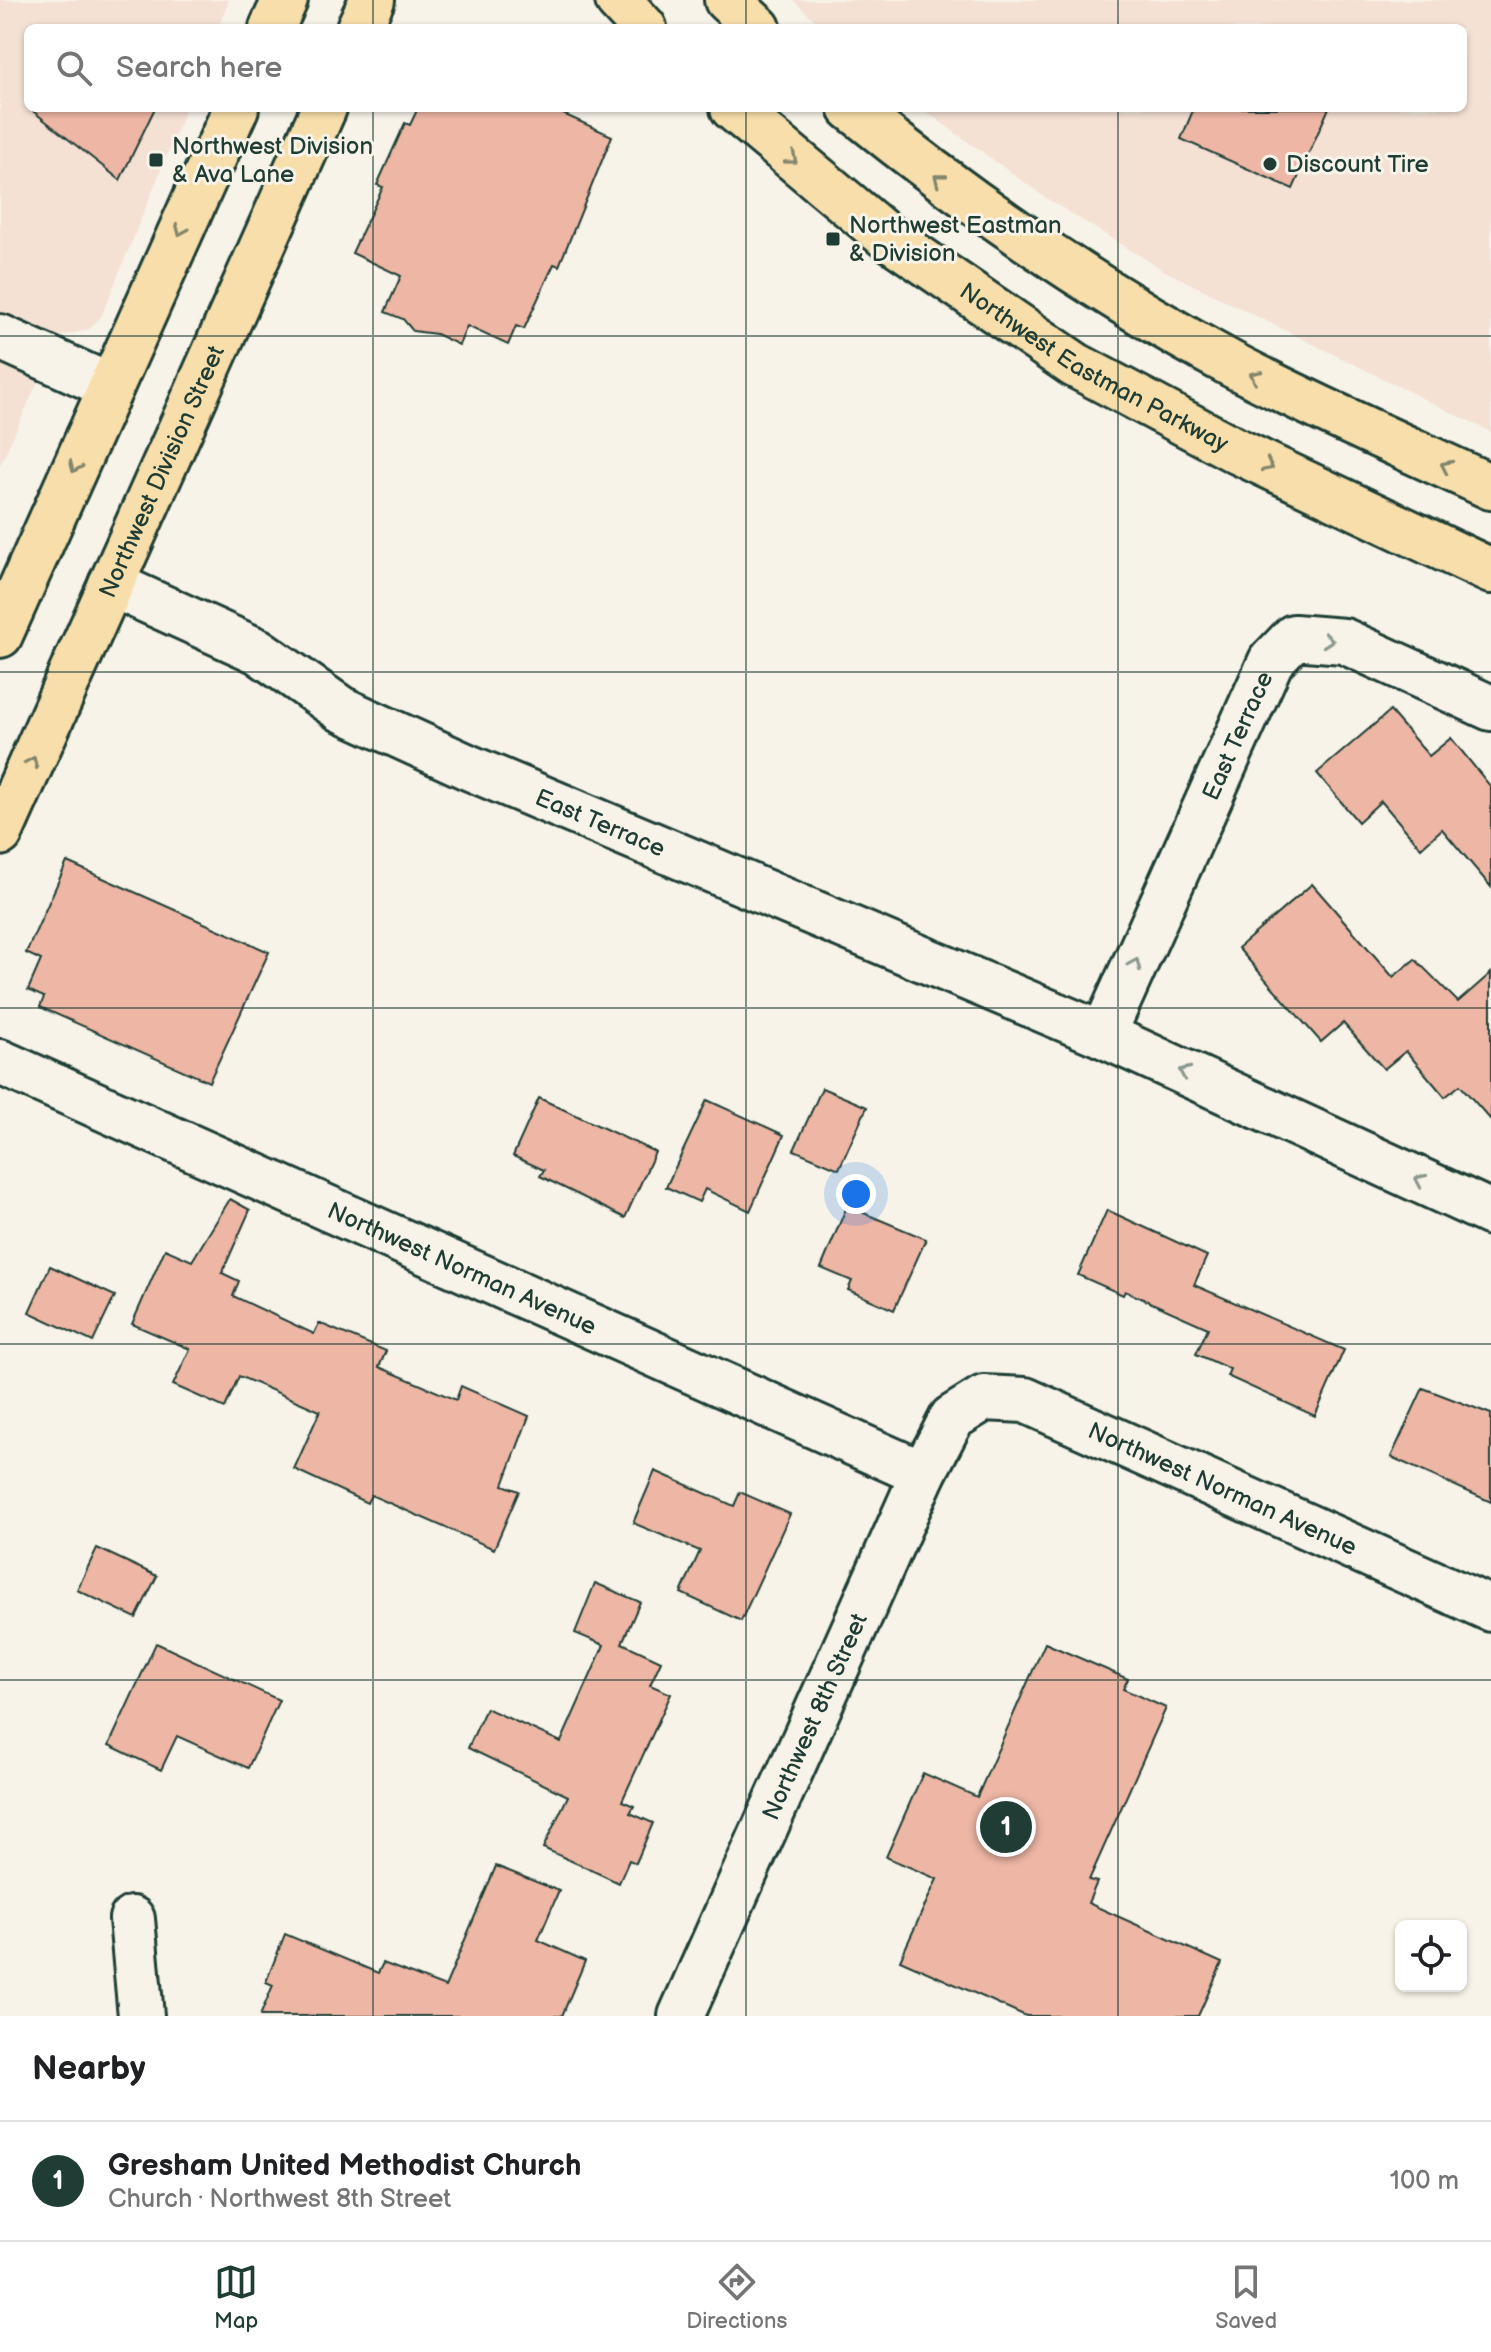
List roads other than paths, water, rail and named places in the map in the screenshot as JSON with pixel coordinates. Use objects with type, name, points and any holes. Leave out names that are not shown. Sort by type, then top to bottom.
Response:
[{"type":"main road","points":[[274,24],[285,0]]},
{"type":"main road","points":[[361,24],[372,0]]},
{"type":"main road","points":[[618,0],[640,24]]},
{"type":"main road","points":[[727,0],[754,24]]},
{"type":"main road","points":[[0,635],[234,112]]},
{"type":"main road","name":"Northwest Division Street","points":[[0,833],[322,112]]},
{"type":"main road","name":"Northwest Eastman Parkway","points":[[738,112],[885,235],[1075,365],[1235,450],[1491,571]]},
{"type":"main road","points":[[856,112],[945,184],[1039,249],[1139,310],[1307,403],[1491,487]]},
{"type":"street","points":[[0,337],[111,387]]},
{"type":"street","name":"East Terrace","points":[[111,584],[258,651],[341,709],[369,722],[1103,1035],[1491,1213]]},
{"type":"street","name":"East Terrace","points":[[1103,1035],[1271,661],[1294,637],[1344,641],[1491,708]]},
{"type":"street","name":"Northwest Norman Avenue","points":[[0,1062],[923,1474]]},
{"type":"street","name":"Northwest Norman Avenue","points":[[952,1418],[984,1398],[1025,1400],[1491,1609]]},
{"type":"street","name":"Northwest 8th Street","points":[[681,2016],[923,1474],[952,1418]]},
{"type":"street","points":[[132,1919],[141,2016]]},
{"type":"place","name":"Northwest Division & Ava Lane","points":[[156,160]]},
{"type":"place","name":"Discount Tire","points":[[1270,164]]},
{"type":"place","name":"Northwest Eastman & Division","points":[[833,239]]},
{"type":"place","name":"Gresham United Methodist Church","points":[[1006,1827]]}]
